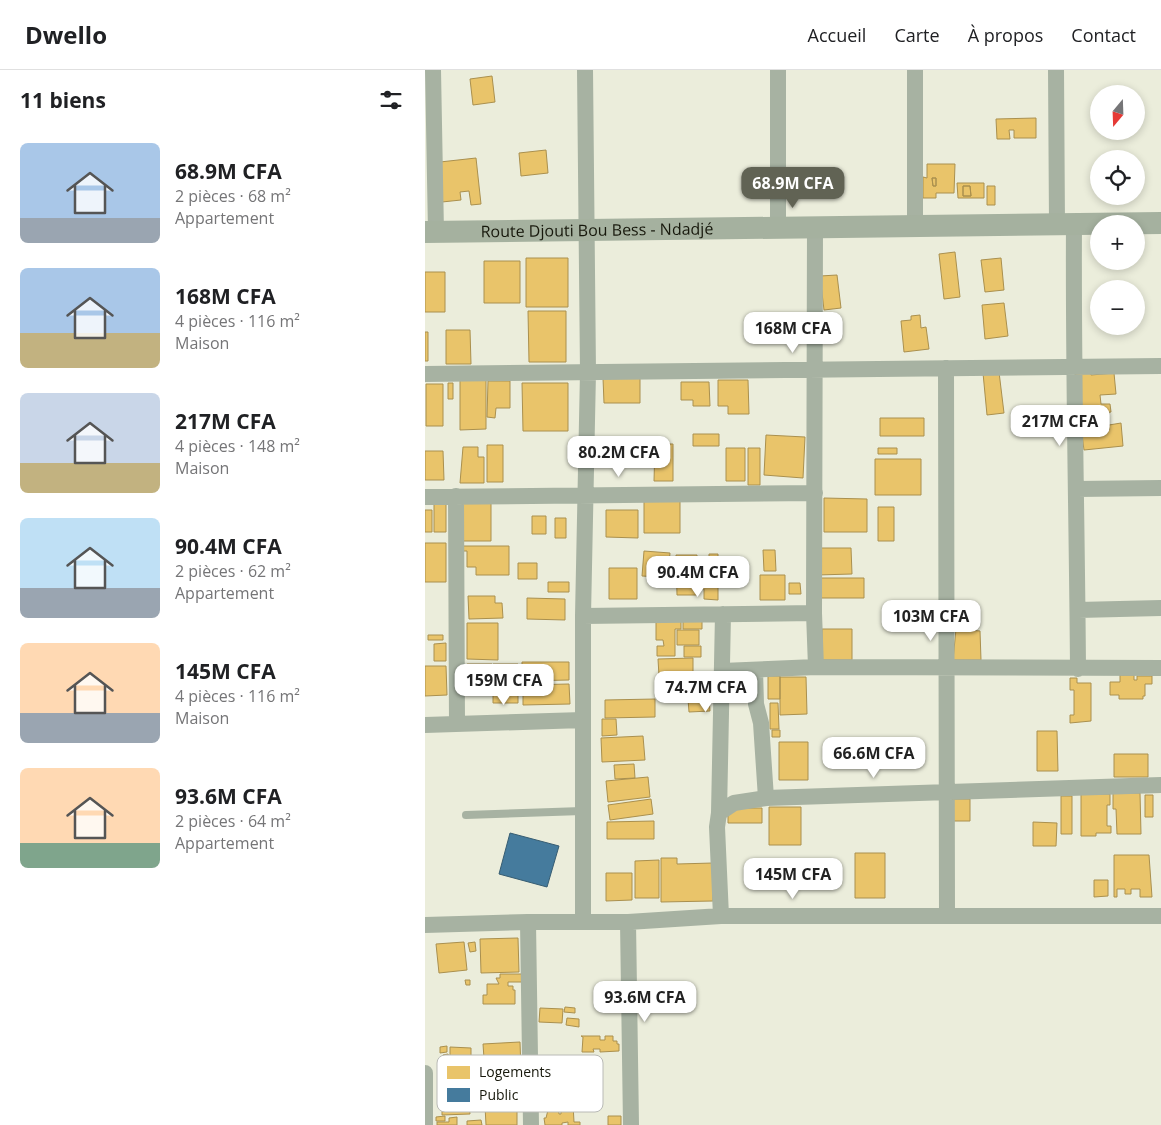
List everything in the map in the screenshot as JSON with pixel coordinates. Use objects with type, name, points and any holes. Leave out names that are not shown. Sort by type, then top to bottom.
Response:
[{"type":"main road","name":"Route Djouti Bou Bess - Ndadjé","points":[[430,232],[1161,223]]},
{"type":"street","points":[[583,921],[583,616],[589,372],[585,70]]},
{"type":"street","points":[[778,70],[778,228]]},
{"type":"street","points":[[915,70],[915,226]]},
{"type":"street","points":[[1056,70],[1073,367],[1077,489],[1079,669]]},
{"type":"street","points":[[430,73],[430,232]]},
{"type":"street","points":[[815,227],[814,613],[816,667]]},
{"type":"street","points":[[425,374],[1161,366]]},
{"type":"street","points":[[946,368],[947,915]]},
{"type":"street","points":[[1077,489],[1161,488]]},
{"type":"street","points":[[425,497],[815,493]]},
{"type":"street","points":[[456,496],[457,723]]},
{"type":"street","points":[[1078,610],[1161,608]]},
{"type":"street","points":[[583,616],[814,613]]},
{"type":"street","points":[[721,916],[717,826],[719,812],[723,614]]},
{"type":"street","points":[[722,671],[816,667],[1161,668]]},
{"type":"street","points":[[755,670],[756,704],[761,723],[766,798]]},
{"type":"street","points":[[425,724],[583,720]]},
{"type":"street","points":[[719,812],[734,803],[766,798],[1161,786]]},
{"type":"street","points":[[425,926],[528,922],[628,922],[721,916],[1161,916]]},
{"type":"street","points":[[528,922],[530,1055]]},
{"type":"street","points":[[628,922],[631,1125]]},
{"type":"street","points":[[425,1073],[425,1125]]},
{"type":"street","points":[[531,1112],[531,1125]]},
{"type":"lane","points":[[465,815],[582,811]]},
{"type":"building: Logements","points":[[492,76],[495,102],[473,105],[470,79]]},
{"type":"building: Logements","points":[[1036,118],[1036,138],[1014,138],[1014,130],[1009,130],[1010,139],[997,139],[996,119]]},
{"type":"building: Logements","points":[[546,150],[548,173],[521,176],[519,153]]},
{"type":"building: Logements","points":[[476,158],[481,204],[471,205],[469,191],[460,192],[461,200],[442,202],[440,162]]},
{"type":"building: Logements","points":[[927,164],[955,164],[954,193],[936,193],[936,198],[923,198],[923,177],[927,178]],"holes":[[[932,178],[936,178],[936,186],[933,186]]]},
{"type":"building: Logements","points":[[932,178],[936,178],[936,186],[933,186]]},
{"type":"building: Logements","points":[[957,183],[984,183],[984,198],[958,198]],"holes":[[[963,186],[970,186],[971,196],[963,196]]]},
{"type":"building: Logements","points":[[963,186],[970,186],[971,196],[963,196]]},
{"type":"building: Logements","points":[[987,186],[995,186],[995,205],[987,205]]},
{"type":"building: Logements","points":[[955,252],[960,297],[944,299],[939,254]]},
{"type":"building: Logements","points":[[526,258],[568,258],[568,307],[526,307]]},
{"type":"building: Logements","points":[[1001,258],[1004,290],[985,292],[981,260]]},
{"type":"building: Logements","points":[[484,261],[520,261],[520,303],[484,303]]},
{"type":"building: Logements","points":[[425,272],[445,272],[445,312],[425,312]]},
{"type":"building: Logements","points":[[837,275],[841,308],[824,310],[820,276]]},
{"type":"building: Logements","points":[[1004,303],[1008,336],[985,339],[982,305]]},
{"type":"building: Logements","points":[[528,311],[566,311],[566,362],[529,362]]},
{"type":"building: Logements","points":[[920,315],[921,328],[926,327],[929,349],[904,352],[901,321],[911,320],[911,316]]},
{"type":"building: Logements","points":[[446,330],[470,330],[471,364],[446,364]]},
{"type":"building: Logements","points":[[425,332],[428,332],[428,361],[425,361]]},
{"type":"building: Logements","points":[[999,372],[1004,413],[987,415],[983,373]]},
{"type":"building: Logements","points":[[1091,372],[1091,375],[1114,373],[1116,394],[1100,395],[1101,404],[1110,404],[1111,412],[1105,413],[1106,423],[1081,425],[1080,419],[1088,418],[1088,414],[1079,415],[1075,374]]},
{"type":"building: Logements","points":[[640,377],[640,403],[604,403],[603,378]]},
{"type":"building: Logements","points":[[460,380],[486,380],[486,429],[460,430]]},
{"type":"building: Logements","points":[[718,380],[748,380],[749,414],[728,414],[728,406],[718,406]]},
{"type":"building: Logements","points":[[488,381],[510,381],[510,408],[496,408],[495,418],[487,417]]},
{"type":"building: Logements","points":[[681,382],[709,382],[710,406],[693,406],[693,400],[681,400]]},
{"type":"building: Logements","points":[[448,383],[453,383],[453,399],[448,399]]},
{"type":"building: Logements","points":[[522,383],[568,383],[568,431],[523,431]]},
{"type":"building: Logements","points":[[426,384],[443,384],[443,426],[426,426]]},
{"type":"building: Logements","points":[[880,418],[924,418],[924,436],[880,436]]},
{"type":"building: Logements","points":[[1121,423],[1123,446],[1084,450],[1081,428],[1094,426],[1095,431],[1109,430],[1109,425]]},
{"type":"building: Logements","points":[[693,434],[719,434],[719,446],[693,446]]},
{"type":"building: Logements","points":[[766,435],[805,437],[803,478],[764,475]]},
{"type":"building: Logements","points":[[655,444],[673,444],[673,481],[654,481]]},
{"type":"building: Logements","points":[[487,445],[503,445],[503,482],[487,482]]},
{"type":"building: Logements","points":[[463,447],[478,447],[478,457],[484,457],[484,483],[460,483]]},
{"type":"building: Logements","points":[[726,448],[745,448],[745,481],[726,481]]},
{"type":"building: Logements","points":[[748,448],[760,448],[760,485],[748,485]]},
{"type":"building: Logements","points":[[878,448],[897,448],[897,454],[878,454]]},
{"type":"building: Logements","points":[[425,451],[443,451],[444,480],[425,480]]},
{"type":"building: Logements","points":[[875,459],[921,459],[921,495],[875,495]]},
{"type":"building: Logements","points":[[824,498],[867,499],[867,532],[824,532]]},
{"type":"building: Logements","points":[[644,499],[680,499],[680,533],[644,533]]},
{"type":"building: Logements","points":[[434,501],[446,501],[446,532],[434,532]]},
{"type":"building: Logements","points":[[462,501],[491,501],[491,541],[462,541]]},
{"type":"building: Logements","points":[[878,507],[894,507],[894,541],[878,541]]},
{"type":"building: Logements","points":[[425,510],[432,510],[432,532],[425,532]]},
{"type":"building: Logements","points":[[606,510],[638,510],[638,538],[606,537]]},
{"type":"building: Logements","points":[[532,516],[546,516],[546,534],[532,534]]},
{"type":"building: Logements","points":[[555,518],[566,518],[566,538],[555,538]]},
{"type":"building: Logements","points":[[425,543],[446,543],[446,582],[425,582]]},
{"type":"building: Logements","points":[[463,546],[509,546],[509,575],[476,575],[476,567],[467,567],[467,551],[463,551]]},
{"type":"building: Logements","points":[[816,548],[851,548],[852,574],[817,575]]},
{"type":"building: Logements","points":[[763,550],[775,550],[776,571],[764,571]]},
{"type":"building: Logements","points":[[644,551],[670,553],[668,575],[659,575],[659,577],[642,576]]},
{"type":"building: Logements","points":[[709,554],[718,554],[718,600],[704,599],[704,589],[699,589],[699,563],[709,563]]},
{"type":"building: Logements","points":[[676,555],[697,555],[697,595],[677,595]]},
{"type":"building: Logements","points":[[518,563],[537,563],[537,579],[518,579]]},
{"type":"building: Logements","points":[[609,568],[637,568],[637,599],[609,599]]},
{"type":"building: Logements","points":[[760,575],[785,575],[785,600],[760,600]]},
{"type":"building: Logements","points":[[820,578],[864,578],[864,598],[821,598]]},
{"type":"building: Logements","points":[[548,582],[569,582],[569,592],[548,592]]},
{"type":"building: Logements","points":[[789,583],[800,583],[801,594],[789,594]]},
{"type":"building: Logements","points":[[468,596],[495,596],[495,603],[502,603],[503,618],[469,619]]},
{"type":"building: Logements","points":[[527,598],[565,599],[565,620],[527,619]]},
{"type":"building: Logements","points":[[656,619],[681,619],[681,629],[675,629],[675,656],[657,656],[657,646],[664,646],[663,640],[656,640]]},
{"type":"building: Logements","points":[[683,621],[702,621],[702,629],[683,629]]},
{"type":"building: Logements","points":[[467,623],[498,623],[498,660],[467,659]]},
{"type":"building: Logements","points":[[822,629],[852,629],[852,660],[822,660]]},
{"type":"building: Logements","points":[[956,629],[980,631],[981,660],[953,660]]},
{"type":"building: Logements","points":[[677,630],[699,630],[699,645],[677,645]]},
{"type":"building: Logements","points":[[428,635],[443,635],[443,640],[428,640]]},
{"type":"building: Logements","points":[[446,643],[446,661],[434,661],[434,644]]},
{"type":"building: Logements","points":[[684,646],[701,646],[701,657],[684,657]]},
{"type":"building: Logements","points":[[693,658],[693,692],[667,692],[666,682],[659,676],[658,659]]},
{"type":"building: Logements","points":[[522,662],[569,662],[569,680],[522,681]]},
{"type":"building: Logements","points":[[467,664],[492,664],[492,693],[467,693]]},
{"type":"building: Logements","points":[[493,664],[518,664],[518,703],[493,703]]},
{"type":"building: Logements","points":[[425,666],[446,666],[447,695],[425,696]]},
{"type":"building: Logements","points":[[1120,675],[1134,675],[1134,680],[1137,680],[1137,676],[1152,676],[1152,684],[1145,684],[1145,696],[1143,696],[1143,699],[1119,699],[1119,695],[1110,695],[1110,682],[1120,682]]},
{"type":"building: Logements","points":[[768,676],[780,676],[780,699],[768,699]]},
{"type":"building: Logements","points":[[780,677],[806,677],[807,714],[780,715]]},
{"type":"building: Logements","points":[[1070,678],[1077,678],[1077,683],[1091,683],[1091,721],[1070,723],[1070,715],[1074,715],[1074,690],[1070,690]]},
{"type":"building: Logements","points":[[569,684],[570,704],[523,705],[523,685]]},
{"type":"building: Logements","points":[[709,697],[710,711],[689,712],[688,699]]},
{"type":"building: Logements","points":[[655,699],[655,717],[605,718],[605,700]]},
{"type":"building: Logements","points":[[770,703],[778,703],[779,729],[770,729]]},
{"type":"building: Logements","points":[[602,719],[616,719],[617,735],[602,736]]},
{"type":"building: Logements","points":[[772,730],[780,730],[780,737],[772,737]]},
{"type":"building: Logements","points":[[1037,731],[1057,731],[1058,771],[1037,771]]},
{"type":"building: Logements","points":[[643,736],[645,760],[602,762],[601,738]]},
{"type":"building: Logements","points":[[779,742],[808,742],[808,780],[779,780]]},
{"type":"building: Logements","points":[[1114,754],[1148,754],[1148,777],[1114,777]]},
{"type":"building: Logements","points":[[634,764],[635,778],[615,779],[614,765]]},
{"type":"building: Logements","points":[[648,777],[650,797],[608,802],[606,781]]},
{"type":"building: Logements","points":[[1113,793],[1140,793],[1141,834],[1117,834],[1116,809],[1113,809]]},
{"type":"building: Logements","points":[[1081,794],[1110,794],[1110,805],[1107,805],[1107,826],[1111,826],[1111,833],[1081,836]]},
{"type":"building: Logements","points":[[1145,795],[1153,795],[1153,817],[1145,817]]},
{"type":"building: Logements","points":[[1061,796],[1072,796],[1072,834],[1061,834]]},
{"type":"building: Logements","points":[[651,799],[653,814],[610,820],[608,805]]},
{"type":"building: Logements","points":[[952,799],[970,799],[970,821],[952,821]]},
{"type":"building: Logements","points":[[769,807],[801,807],[801,845],[769,845]]},
{"type":"building: Logements","points":[[728,808],[762,808],[762,823],[728,823]]},
{"type":"building: Logements","points":[[654,821],[654,839],[607,839],[607,822]]},
{"type":"building: Logements","points":[[1033,822],[1057,823],[1056,846],[1033,846]]},
{"type":"building: Logements","points":[[855,853],[885,853],[885,898],[855,898]]},
{"type":"building: Logements","points":[[1114,855],[1149,855],[1152,897],[1140,897],[1140,889],[1131,889],[1131,894],[1125,894],[1125,889],[1117,889],[1117,897],[1114,897]]},
{"type":"building: Logements","points":[[661,858],[677,858],[677,864],[713,863],[713,901],[661,902]]},
{"type":"building: Logements","points":[[659,860],[659,898],[635,898],[635,861]]},
{"type":"building: Logements","points":[[606,873],[632,873],[632,900],[606,901]]},
{"type":"building: Logements","points":[[1094,880],[1108,880],[1108,896],[1094,897]]},
{"type":"building: Logements","points":[[518,938],[519,972],[481,973],[480,939]]},
{"type":"building: Logements","points":[[464,942],[467,970],[439,973],[436,944]]},
{"type":"building: Logements","points":[[475,942],[476,951],[470,952],[468,943]]},
{"type":"building: Logements","points":[[500,974],[522,974],[522,982],[508,982],[508,986],[513,986],[513,990],[515,990],[515,1004],[483,1004],[483,995],[487,995],[487,984],[499,984],[496,978],[500,978]]},
{"type":"building: Logements","points":[[465,980],[470,980],[470,985],[466,985]]},
{"type":"building: Logements","points":[[565,1007],[575,1008],[575,1013],[564,1012]]},
{"type":"building: Logements","points":[[540,1008],[563,1009],[562,1023],[539,1022]]},
{"type":"building: Logements","points":[[567,1018],[579,1019],[579,1027],[566,1025]]},
{"type":"building: Logements","points":[[581,1036],[600,1036],[600,1040],[605,1040],[605,1036],[613,1036],[613,1041],[617,1041],[617,1044],[619,1044],[619,1051],[600,1052],[600,1049],[593,1049],[594,1052],[582,1052],[583,1037]]},
{"type":"building: Logements","points":[[520,1042],[520,1055],[484,1055],[483,1044]]},
{"type":"building: Logements","points":[[447,1046],[447,1052],[440,1053],[440,1047]]},
{"type":"building: Logements","points":[[450,1047],[471,1048],[471,1055],[450,1055]]},
{"type":"building: Logements","points":[[442,1112],[470,1112],[470,1114],[442,1115]]},
{"type":"building: Logements","points":[[485,1112],[517,1112],[517,1125],[486,1125]]},
{"type":"building: Logements","points":[[548,1112],[559,1112],[561,1114],[561,1112],[573,1112],[574,1122],[580,1122],[580,1125],[568,1125],[568,1122],[562,1123],[562,1125],[545,1125],[544,1118],[546,1118]]},
{"type":"building: Logements","points":[[445,1116],[445,1121],[436,1121],[436,1117]]},
{"type":"building: Logements","points":[[608,1116],[621,1116],[621,1125],[608,1125]]},
{"type":"building: Logements","points":[[457,1117],[457,1125],[437,1125],[437,1122],[449,1122],[449,1118]]},
{"type":"building: Logements","points":[[481,1120],[482,1125],[467,1125],[467,1121]]},
{"type":"building: Public","points":[[510,833],[559,846],[547,887],[499,874]]}]
